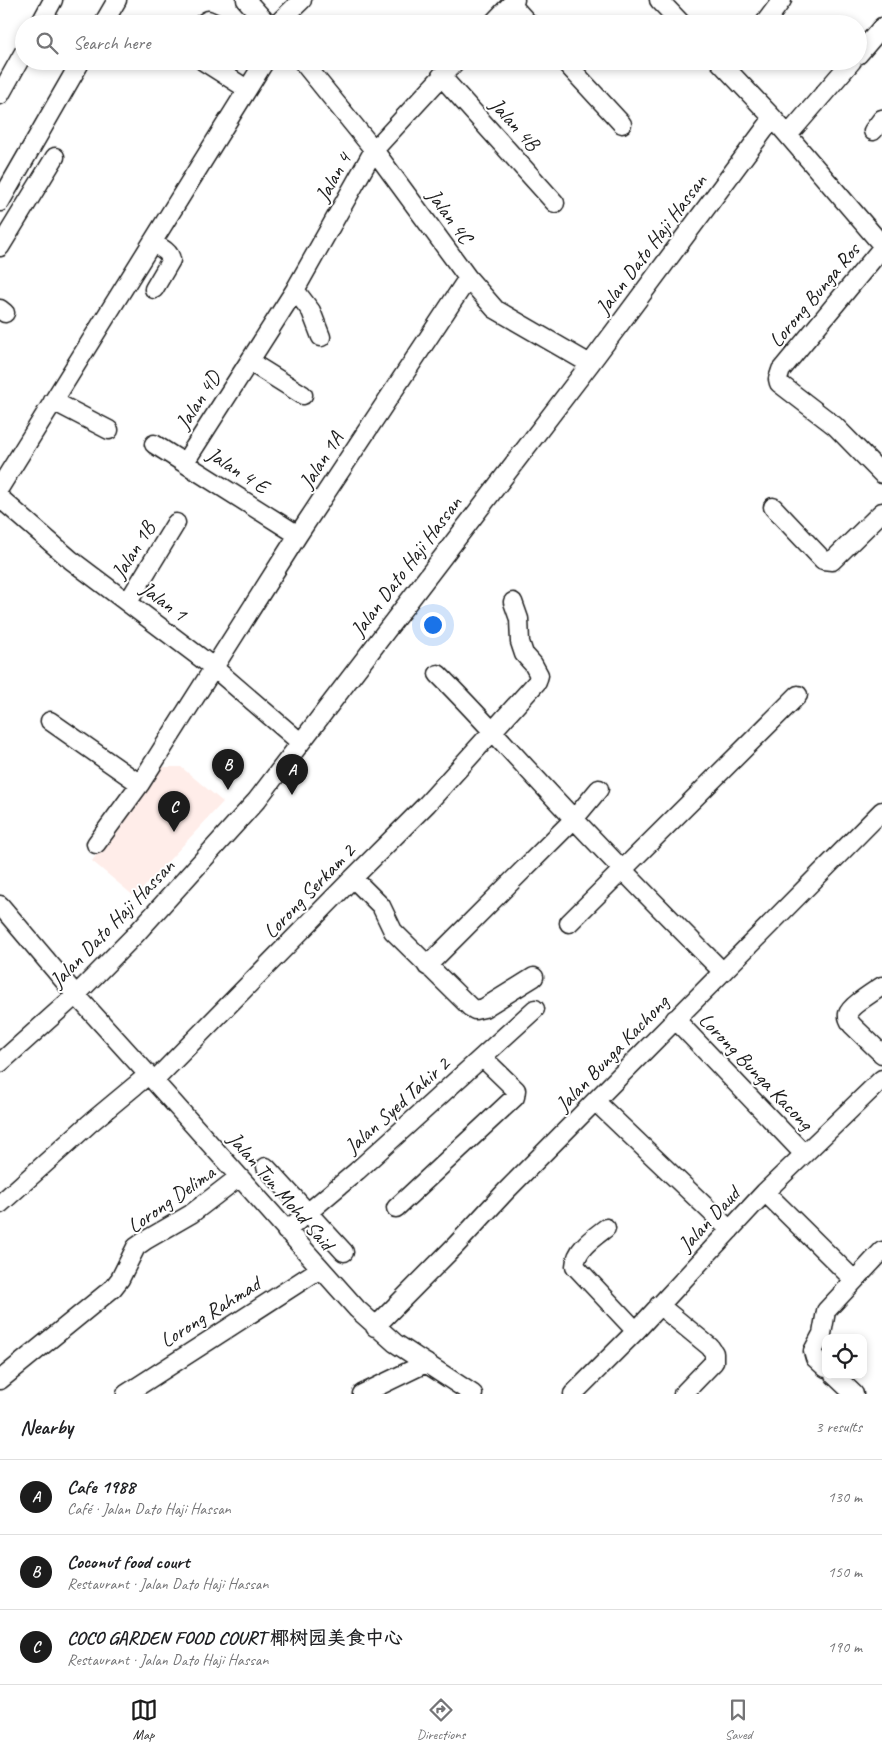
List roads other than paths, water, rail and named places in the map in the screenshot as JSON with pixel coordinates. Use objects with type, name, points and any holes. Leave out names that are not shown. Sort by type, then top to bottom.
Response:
[{"type":"street","points":[[45,15],[53,0]]},
{"type":"street","points":[[108,15],[117,0]]},
{"type":"street","points":[[246,0],[260,15]]},
{"type":"street","points":[[286,15],[302,0]]},
{"type":"street","points":[[659,0],[673,15]]},
{"type":"street","points":[[771,15],[782,0]]},
{"type":"street","points":[[501,15],[513,2],[522,15]]},
{"type":"street","points":[[867,44],[882,27]]},
{"type":"street","points":[[0,95],[15,68]]},
{"type":"street","points":[[0,202],[77,70]]},
{"type":"street","points":[[222,70],[247,89]]},
{"type":"street","points":[[0,487],[259,70]]},
{"type":"street","name":"Jalan 4C","points":[[309,70],[374,150],[468,278],[494,309],[590,364]]},
{"type":"street","name":"Jalan 4","points":[[270,330],[295,290],[374,150],[447,70]]},
{"type":"street","points":[[572,70],[622,124]]},
{"type":"street","points":[[732,70],[789,134],[882,247]]},
{"type":"street","points":[[789,134],[844,70]]},
{"type":"street","name":"Jalan 4B","points":[[441,76],[555,203]]},
{"type":"street","name":"Jalan Dato Haji Hassan","points":[[0,1063],[76,995],[135,936],[237,824],[590,364],[773,118]]},
{"type":"street","points":[[0,247],[55,157]]},
{"type":"street","points":[[152,243],[171,255],[171,260],[154,289]]},
{"type":"street","name":"Lorong Bunga Ros","points":[[882,247],[781,370],[778,379],[779,384],[836,426],[882,474]]},
{"type":"street","name":"Jalan 1A","points":[[116,824],[213,667],[298,535],[468,278]]},
{"type":"street","points":[[295,290],[311,311],[321,337]]},
{"type":"street","name":"Jalan 4D","points":[[185,462],[270,330]]},
{"type":"street","name":"Jalan 4D","points":[[250,362],[303,395]]},
{"type":"street","points":[[53,401],[109,430]]},
{"type":"street","name":"Jalan 4 E","points":[[154,444],[298,535]]},
{"type":"street","name":"Jalan 1","points":[[0,498],[71,560],[213,667],[300,742]]},
{"type":"street","points":[[773,507],[823,560],[828,562],[832,561],[882,512]]},
{"type":"street","name":"Jalan 1B","points":[[128,602],[176,523]]},
{"type":"street","name":"Lorong Serkam 2","points":[[0,1204],[89,1124],[151,1078],[428,804],[537,682],[539,675],[533,664],[524,654],[520,642],[519,619],[513,602]]},
{"type":"street","points":[[438,674],[493,730],[574,819],[723,972]]},
{"type":"street","points":[[569,923],[798,695]]},
{"type":"street","points":[[50,721],[140,784]]},
{"type":"street","points":[[96,851],[116,824],[162,770]]},
{"type":"street","points":[[428,966],[574,819],[599,789]]},
{"type":"street","name":"Jalan Bunga Kachong","points":[[375,1327],[675,1019],[882,811]]},
{"type":"street","points":[[353,878],[381,906],[392,931],[475,1010],[484,1008],[534,977]]},
{"type":"street","name":"Jalan Tun Mohd Said","points":[[0,905],[76,995],[320,1269],[375,1327],[395,1343],[473,1394]]},
{"type":"street","points":[[882,986],[852,1009],[848,1014],[848,1020],[882,1054]]},
{"type":"street","name":"Jalan Syed Tahir 2","points":[[286,1231],[484,1058],[535,1009]]},
{"type":"street","name":"Lorong Bunga Kacong","points":[[675,1019],[804,1154]]},
{"type":"street","points":[[396,1208],[515,1097],[516,1090],[484,1058]]},
{"type":"street","name":"Jalan Daud","points":[[573,1394],[636,1331],[766,1192],[882,1079]]},
{"type":"street","points":[[596,1102],[730,1230]]},
{"type":"street","points":[[266,1167],[344,1252]]},
{"type":"street","name":"Lorong Delima","points":[[0,1380],[113,1288],[120,1279],[136,1247],[191,1214],[239,1177]]},
{"type":"street","points":[[766,1192],[854,1280]]},
{"type":"street","points":[[606,1228],[581,1250],[575,1260],[575,1266],[636,1331]]},
{"type":"street","points":[[822,1364],[815,1358],[813,1351],[822,1334],[826,1311],[882,1251]]},
{"type":"street","name":"Lorong Rahmad","points":[[126,1394],[320,1269]]},
{"type":"street","points":[[659,1306],[710,1347],[714,1353],[714,1362],[682,1394]]},
{"type":"street","points":[[362,1394],[426,1363]]},
{"type":"street","points":[[838,1379],[854,1394]]},
{"type":"place","name":"Coconut food court","points":[[228,790]]},
{"type":"place","name":"Cafe 1988","points":[[292,795]]},
{"type":"place","name":"COCO GARDEN FOOD COURT 椰树园美食中心","points":[[174,832]]}]
